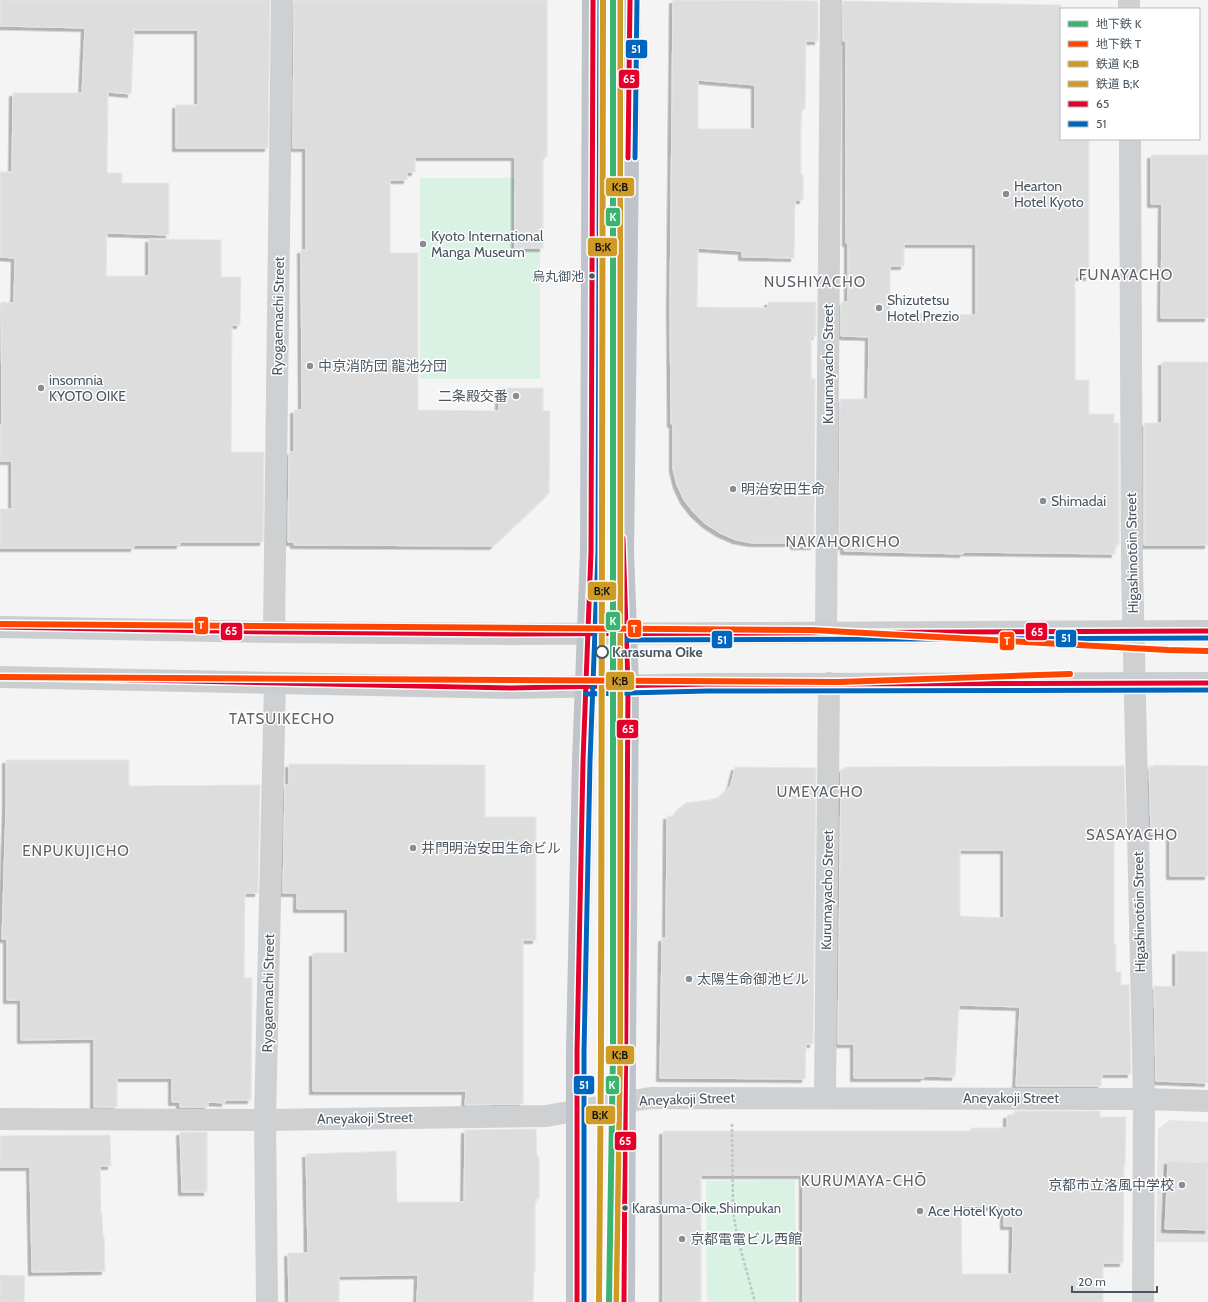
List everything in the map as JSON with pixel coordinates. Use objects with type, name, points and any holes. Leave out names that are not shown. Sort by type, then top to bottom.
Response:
[{"type":"highway","points":[[577,1302],[577,1110],[583,769],[591,552],[593,0]]},
{"type":"highway","points":[[624,1302],[624,1102],[628,686],[623,552],[630,0]]},
{"type":"main road","points":[[0,627],[274,632],[826,633],[1208,631]]},
{"type":"main road","points":[[0,677],[511,688],[829,683],[1208,683]]},
{"type":"street","name":"Ryogaemachi Street","points":[[274,632],[282,0]]},
{"type":"street","name":"Kurumayacho Street","points":[[826,633],[831,0]]},
{"type":"street","name":"Higashinotōin Street","points":[[1130,140],[1133,632],[1144,1099],[1143,1302]]},
{"type":"street","name":"Ryogaemachi Street","points":[[267,1302],[265,1120],[276,683]]},
{"type":"street","name":"Kurumayacho Street","points":[[826,1097],[829,683]]},
{"type":"street","name":"Aneyakoji Street","points":[[0,1119],[265,1120],[546,1116],[650,1098],[826,1097],[1144,1099],[1208,1101]]},
{"type":"path","points":[[732,1119],[733,1210],[737,1236],[755,1302]]},
{"type":"shaded area","name":"京都市立洛風中学校","points":[[1170,1120],[1208,1122],[1208,1242],[1156,1242],[1158,1129]]},
{"type":"green space","points":[[420,178],[518,178],[518,194],[513,194],[513,249],[540,250],[540,379],[420,379]]},
{"type":"green space","points":[[795,1180],[796,1302],[707,1302],[706,1181]]},
{"type":"building","points":[[0,0],[270,0],[268,148],[176,148],[176,105],[198,105],[198,30],[134,30],[131,94],[108,92],[107,173],[122,173],[122,183],[169,183],[169,235],[107,233],[106,276],[149,276],[149,239],[221,240],[221,277],[241,277],[240,325],[232,325],[231,452],[264,452],[263,542],[180,542],[180,545],[134,545],[134,548],[0,548],[0,509],[12,509],[12,461],[0,461],[0,425],[2,425],[1,302],[14,303],[15,258],[0,257],[0,172],[12,172],[13,93],[82,93],[85,28],[0,26]]},
{"type":"building","points":[[294,0],[547,0],[547,157],[543,157],[543,248],[515,248],[515,157],[415,157],[415,172],[407,172],[407,180],[390,180],[390,253],[418,253],[418,410],[499,411],[499,388],[543,388],[543,411],[550,411],[549,493],[493,546],[294,545],[294,542],[288,542],[289,452],[294,452],[294,410],[302,410],[301,250],[306,250],[306,148],[293,148]]},
{"type":"building","points":[[673,0],[818,1],[818,41],[806,41],[805,109],[802,109],[801,125],[801,175],[803,175],[803,200],[795,200],[794,258],[742,257],[742,251],[698,248],[697,307],[768,308],[768,302],[816,302],[816,336],[811,336],[811,379],[815,379],[814,546],[794,546],[794,543],[752,543],[736,540],[720,533],[706,524],[694,513],[684,500],[677,485],[673,469],[670,308]],"holes":[[[698,80],[755,85],[755,129],[698,129]]]},
{"type":"building","points":[[843,1],[1061,5],[1060,140],[1089,140],[1089,277],[1075,277],[1075,380],[1089,380],[1089,414],[1114,414],[1114,423],[1119,423],[1119,545],[1115,545],[1115,554],[963,552],[963,554],[844,551],[844,546],[839,546],[840,399],[868,399],[869,337],[841,336],[841,302],[848,302],[848,243],[846,243],[846,41],[843,41]],"holes":[[[904,244],[976,244],[976,315],[890,313],[890,266],[904,266]]]},
{"type":"building","points":[[1151,155],[1208,155],[1208,318],[1161,318],[1162,204],[1151,204]]},
{"type":"building","points":[[1162,362],[1208,362],[1208,545],[1144,545],[1144,423],[1162,423]]},
{"type":"building","points":[[6,760],[129,760],[129,786],[260,785],[258,893],[245,893],[244,978],[252,978],[251,1100],[225,1100],[225,1103],[208,1102],[208,1107],[180,1107],[180,1102],[172,1102],[172,1078],[117,1078],[117,1107],[94,1107],[94,1039],[21,1040],[21,1000],[7,1000],[7,939],[2,939]]},
{"type":"building","points":[[289,764],[485,765],[485,817],[536,817],[536,940],[523,940],[523,1104],[465,1105],[466,1091],[313,1091],[313,953],[348,953],[348,909],[297,909],[297,893],[283,893],[285,785],[289,785]]},
{"type":"building","points":[[1124,766],[1126,834],[1114,834],[1114,944],[1116,944],[1116,972],[1121,972],[1121,985],[1129,985],[1131,1074],[1102,1074],[1101,1086],[1016,1086],[1020,1007],[959,1005],[955,1077],[924,1076],[924,1078],[854,1078],[854,1044],[838,1044],[841,769],[845,769],[845,767]],"holes":[[[960,850],[1004,850],[1004,918],[960,916]]]},
{"type":"building","points":[[1149,766],[1208,766],[1208,876],[1170,876],[1170,834],[1151,834]]},
{"type":"building","points":[[735,767],[816,768],[813,1044],[806,1044],[805,1079],[660,1078],[662,938],[666,938],[667,816],[674,816],[686,803],[719,797],[731,784]]},
{"type":"building","points":[[1176,951],[1208,952],[1208,1083],[1156,1081],[1154,986],[1176,987]]},
{"type":"building","points":[[1015,1111],[1100,1111],[1100,1117],[1126,1117],[1123,1263],[1103,1263],[1103,1302],[803,1302],[803,1175],[701,1175],[701,1302],[663,1302],[663,1131],[971,1131],[971,1128],[1007,1128],[1007,1115],[1014,1115]],"holes":[[[961,1206],[1004,1207],[1004,1226],[1013,1226],[1012,1274],[962,1274]]]},
{"type":"building","points":[[536,1129],[537,1157],[539,1157],[539,1199],[535,1199],[535,1272],[533,1302],[417,1302],[418,1275],[339,1276],[339,1302],[289,1302],[288,1253],[308,1253],[306,1154],[396,1151],[397,1202],[464,1202],[465,1130]]},
{"type":"building","points":[[180,1132],[207,1132],[207,1192],[182,1192]]},
{"type":"building","points":[[110,1135],[111,1166],[100,1166],[101,1214],[103,1237],[104,1236],[105,1271],[32,1272],[30,1167],[0,1167],[0,1136]]},
{"type":"building","points":[[1168,1161],[1208,1163],[1208,1230],[1165,1229]]},
{"type":"building","points":[[0,1275],[25,1276],[24,1302],[0,1302]]},
{"type":"metro line","name":"K","points":[[609,1302],[613,1051],[613,0]]},
{"type":"metro line","name":"T","points":[[0,624],[812,630],[1208,651]]},
{"type":"metro line","name":"T","points":[[0,677],[839,682],[1070,674]]},
{"type":"rail line","name":"B;K","points":[[599,1302],[601,1051],[603,0]]},
{"type":"rail line","name":"K;B","points":[[616,1302],[620,1051],[620,0]]},
{"type":"transit line","name":"65","points":[[577,1302],[577,1052],[583,761],[591,552],[593,0]]},
{"type":"transit line","name":"51","points":[[584,1302],[584,1052],[590,761],[598,552],[600,0]]},
{"type":"transit line","name":"65","points":[[628,158],[630,0]]},
{"type":"transit line","name":"51","points":[[635,158],[637,0]]},
{"type":"transit line","name":"51","points":[[616,538],[619,634],[621,638],[625,640],[1208,638]]},
{"type":"transit line","name":"65","points":[[623,538],[628,686],[624,1302]]},
{"type":"transit line","name":"65","points":[[0,627],[274,632],[511,634],[1208,631]]},
{"type":"transit line","name":"65","points":[[0,677],[511,688],[707,684],[1208,683]]},
{"type":"transit line","name":"51","points":[[586,694],[707,691],[1208,690]]},
{"type":"place","name":"Hearton Hotel Kyoto","points":[[1006,194]]},
{"type":"place","name":"Kyoto International Manga Museum","points":[[423,244]]},
{"type":"place","name":"烏丸御池","points":[[592,276]]},
{"type":"place","name":"Shizutetsu Hotel Prezio","points":[[879,308]]},
{"type":"place","name":"中京消防団 龍池分団","points":[[310,366]]},
{"type":"place","name":"insomnia KYOTO OIKE","points":[[41,388]]},
{"type":"place","name":"二条殿交番","points":[[516,396]]},
{"type":"place","name":"明治安田生命","points":[[733,489]]},
{"type":"place","name":"Shimadai","points":[[1043,501]]},
{"type":"place","name":"Karasuma Oike","points":[[602,652]]},
{"type":"place","name":"井門明治安田生命ビル","points":[[413,848]]},
{"type":"place","name":"太陽生命御池ビル","points":[[689,979]]},
{"type":"place","name":"京都市立洛風中学校","points":[[1182,1185]]},
{"type":"place","name":"Karasuma-Oike,Shimpukan","points":[[625,1208]]},
{"type":"place","name":"Ace Hotel Kyoto","points":[[920,1211]]},
{"type":"place","name":"京都電電ビル西館","points":[[682,1239]]},
{"type":"district","name":"FUNAYACHO","points":[[1126,275]]},
{"type":"district","name":"NUSHIYACHO","points":[[815,282]]},
{"type":"district","name":"NAKAHORICHO","points":[[843,542]]},
{"type":"district","name":"TATSUIKECHO","points":[[282,719]]},
{"type":"district","name":"UMEYACHO","points":[[820,792]]},
{"type":"district","name":"SASAYACHO","points":[[1132,835]]},
{"type":"district","name":"ENPUKUJICHO","points":[[76,851]]},
{"type":"district","name":"KURUMAYA-CHŌ","points":[[864,1181]]}]
